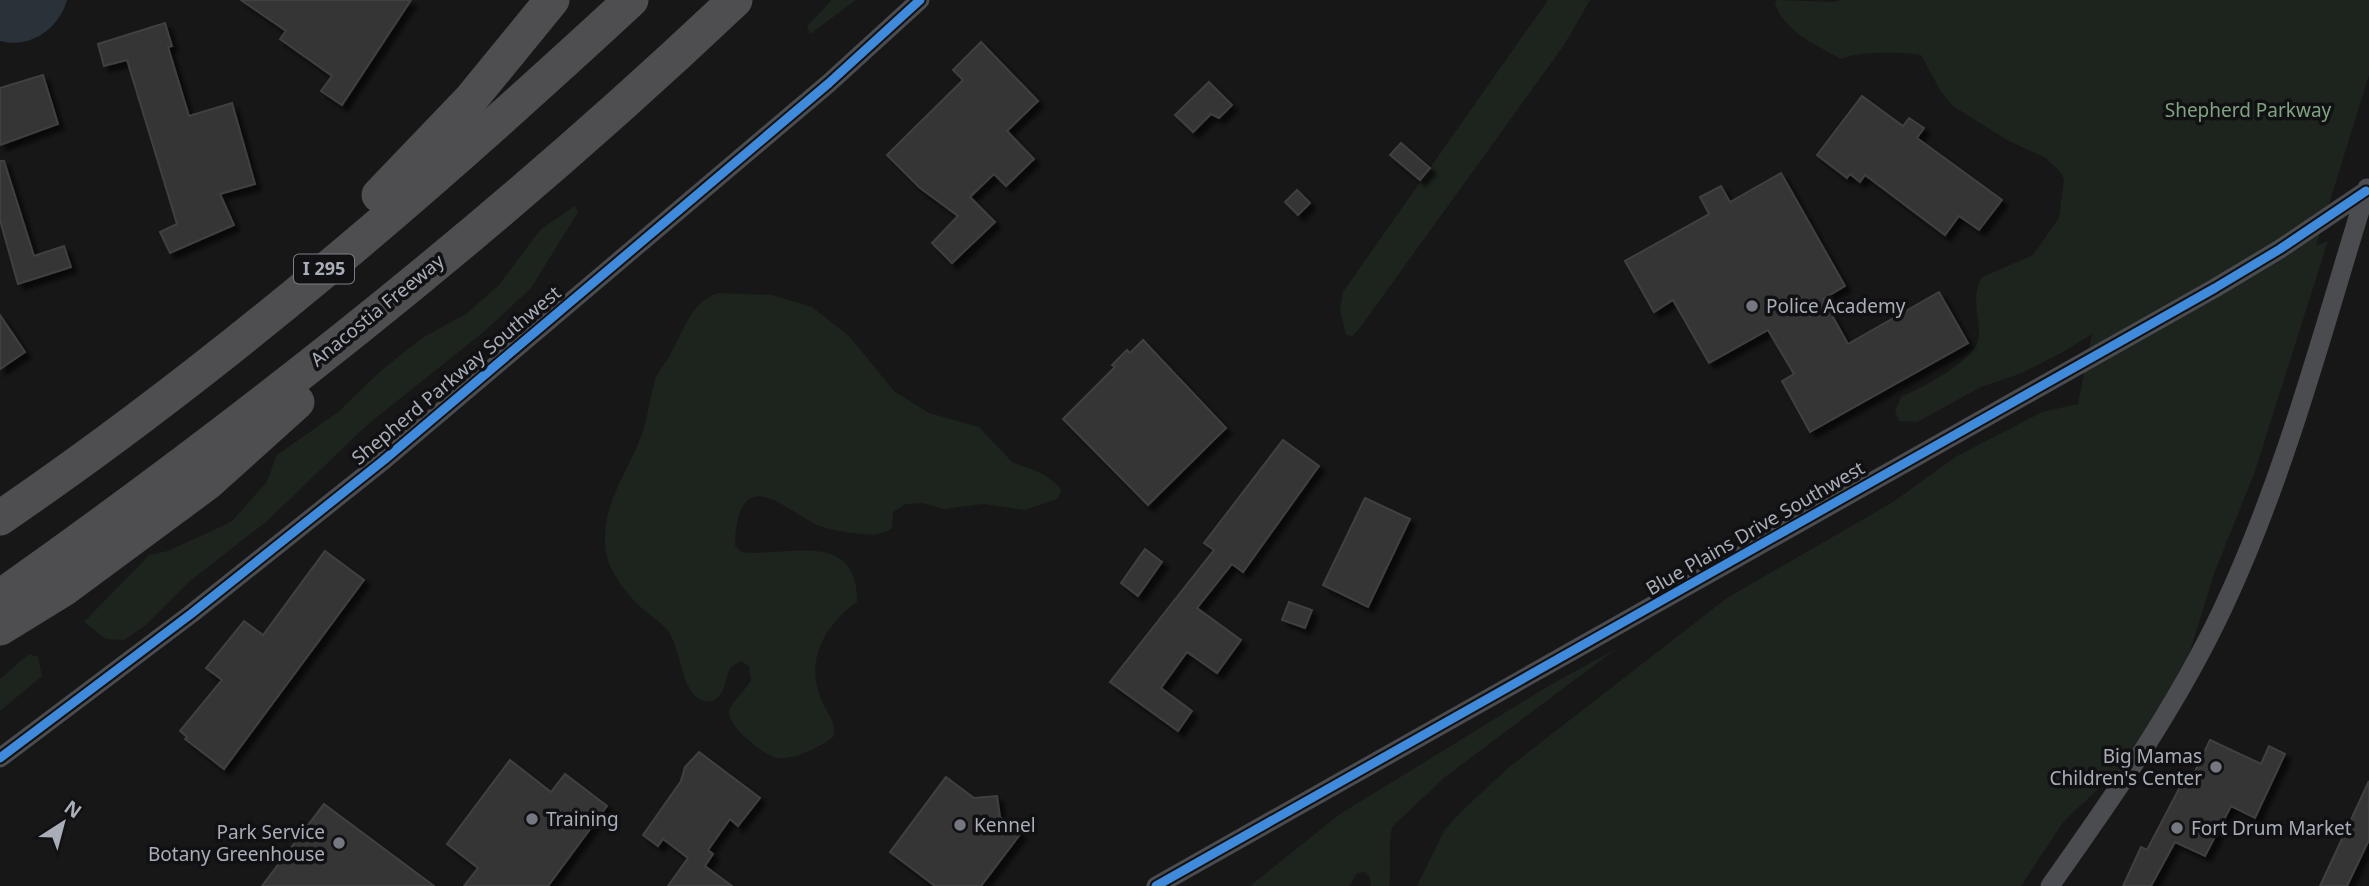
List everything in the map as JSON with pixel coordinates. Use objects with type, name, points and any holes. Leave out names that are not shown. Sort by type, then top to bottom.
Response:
[{"type":"highway","points":[[0,506],[239,317],[352,221],[454,118],[552,0]]},
{"type":"highway","name":"I 295","points":[[0,518],[159,401],[331,263],[631,0]]},
{"type":"highway","name":"Anacostia Freeway","points":[[0,597],[220,435],[450,251],[560,158],[735,0]]},
{"type":"highway","points":[[0,628],[65,588],[223,470],[300,399],[370,344],[450,251]]},
{"type":"street","name":"Shepherd Parkway Southwest","points":[[0,758],[191,614],[384,460],[829,83],[920,0]]},
{"type":"street","name":"Blue Plains Drive Southwest","points":[[1156,886],[2204,294],[2280,249],[2368,187]]},
{"type":"street","points":[[2050,886],[2160,726],[2230,592],[2279,470],[2368,187]]},
{"type":"green space","points":[[832,0],[856,0],[810,34],[807,26]]},
{"type":"green space","points":[[1548,0],[1590,0],[1564,45],[1359,329],[1352,336],[1346,335],[1340,310],[1343,292]]},
{"type":"green space","name":"Shepherd Parkway","points":[[1777,0],[2369,0],[2369,75],[2316,246],[2328,241],[2255,471],[2215,571],[2167,725],[2064,821],[2021,886],[1417,886],[1445,829],[1508,768],[1727,598],[1893,502],[1957,456],[2042,412],[2078,404],[2092,334],[2022,373],[1981,387],[1917,422],[1899,421],[1895,411],[1901,397],[1948,372],[1970,354],[1979,335],[1976,299],[1982,277],[2033,255],[2059,218],[2064,180],[2062,174],[2046,158],[2007,140],[1953,106],[1940,90],[1921,55],[1869,53],[1841,59],[1812,43],[1786,23],[1775,4]]},
{"type":"green space","points":[[575,206],[578,212],[531,288],[486,330],[367,425],[267,521],[190,581],[146,625],[124,640],[106,639],[84,622],[149,555],[168,551],[231,522],[266,483],[277,455],[338,412],[383,369],[422,338],[466,314],[499,285],[541,229]]},
{"type":"green space","points":[[718,293],[772,295],[812,307],[850,337],[894,391],[929,413],[979,427],[1012,462],[1043,474],[1059,486],[1061,491],[1057,499],[1025,510],[983,504],[944,509],[923,503],[906,504],[893,512],[892,528],[873,534],[824,527],[764,497],[748,500],[743,505],[736,530],[735,546],[741,552],[816,551],[832,555],[845,563],[854,579],[857,602],[845,611],[827,633],[816,659],[817,686],[833,723],[833,737],[822,745],[792,757],[778,758],[764,752],[740,732],[730,717],[731,707],[751,680],[749,666],[741,661],[731,667],[717,699],[705,701],[692,692],[670,634],[625,591],[611,568],[606,552],[606,521],[610,507],[641,437],[656,377],[694,310]]},
{"type":"green space","points":[[1616,649],[1445,777],[1393,826],[1390,838],[1389,886],[1371,886],[1370,878],[1365,872],[1357,873],[1349,886],[1250,886],[1340,814],[1550,685]]},
{"type":"green space","points":[[29,654],[38,657],[42,676],[0,711],[0,679]]},
{"type":"shaded area","points":[[0,0],[67,0],[50,28],[32,39],[11,43],[0,41]]},
{"type":"building","points":[[241,0],[411,0],[342,105],[321,91],[332,76],[280,39],[286,31]]},
{"type":"building","points":[[165,23],[172,46],[168,47],[189,116],[232,103],[255,184],[220,194],[234,225],[170,253],[160,232],[177,224],[127,60],[104,66],[98,44]]},
{"type":"building","points":[[981,42],[1038,101],[1007,131],[1034,159],[1006,186],[994,174],[970,197],[995,222],[952,263],[932,243],[958,216],[920,188],[887,155],[963,80],[953,70]]},
{"type":"building","points":[[43,75],[58,124],[0,145],[0,88]]},
{"type":"building","points":[[1209,82],[1232,105],[1219,118],[1211,114],[1193,132],[1175,115]]},
{"type":"building","points":[[1862,96],[1903,126],[1909,118],[1924,128],[1917,138],[2002,200],[1979,230],[1959,216],[1945,235],[1865,175],[1860,182],[1850,174],[1847,178],[1817,155]]},
{"type":"building","points":[[1401,143],[1430,168],[1420,180],[1390,155]]},
{"type":"building","points":[[0,161],[4,161],[34,256],[64,246],[71,267],[18,284],[0,220]]},
{"type":"building","name":"Police Academy","points":[[1781,173],[1845,286],[1823,299],[1848,344],[1939,292],[1968,343],[1810,432],[1782,381],[1794,374],[1768,330],[1709,363],[1673,300],[1654,312],[1625,261],[1709,214],[1700,197],[1721,186],[1730,202]]},
{"type":"building","points":[[1297,190],[1310,203],[1298,215],[1285,202]]},
{"type":"building","points":[[0,315],[25,352],[0,369]]},
{"type":"building","points":[[1143,340],[1226,428],[1148,505],[1063,419],[1115,367],[1112,365],[1127,350],[1130,353]]},
{"type":"building","points":[[1283,440],[1319,466],[1243,572],[1232,564],[1197,608],[1241,640],[1217,673],[1187,652],[1161,688],[1192,711],[1178,731],[1110,682],[1214,550],[1204,543]]},
{"type":"building","points":[[1365,498],[1410,519],[1368,607],[1323,585]]},
{"type":"building","points":[[1145,549],[1162,562],[1138,596],[1121,583]]},
{"type":"building","points":[[325,551],[364,580],[224,769],[185,739],[187,737],[180,731],[222,680],[206,668],[244,621],[263,635]]},
{"type":"building","points":[[1289,602],[1312,610],[1305,628],[1282,620]]},
{"type":"building","points":[[2210,740],[2261,764],[2269,746],[2285,754],[2255,818],[2231,806],[2205,856],[2175,842],[2151,886],[2123,886],[2141,847],[2147,850],[2182,783],[2188,786]]},
{"type":"building","points":[[699,752],[760,798],[738,826],[730,819],[708,850],[713,854],[705,866],[732,886],[668,886],[688,858],[663,839],[658,846],[643,835],[681,781],[685,767]]},
{"type":"building","name":"Training","points":[[510,760],[551,792],[565,774],[607,806],[548,886],[464,886],[478,868],[447,844]]},
{"type":"building","name":"Kennel","points":[[946,777],[974,798],[997,796],[1000,817],[1021,833],[981,886],[935,886],[890,852]]},
{"type":"building","points":[[2369,781],[2369,840],[2347,886],[2320,886]]},
{"type":"building","name":"Park Service Botany Greenhouse","points":[[324,804],[434,886],[262,886]]},
{"type":"cycle path","points":[[0,758],[191,614],[384,460],[829,83],[920,0]]},
{"type":"cycle path","points":[[1156,886],[2215,288],[2280,249],[2366,191]]},
{"type":"place","name":"Police Academy","points":[[1752,306]]},
{"type":"place","name":"Big Mamas Children's Center","points":[[2216,767]]},
{"type":"place","name":"Training","points":[[532,819]]},
{"type":"place","name":"Kennel","points":[[960,825]]},
{"type":"place","name":"Fort Drum Market","points":[[2177,828]]},
{"type":"place","name":"Park Service Botany Greenhouse","points":[[339,843]]}]
